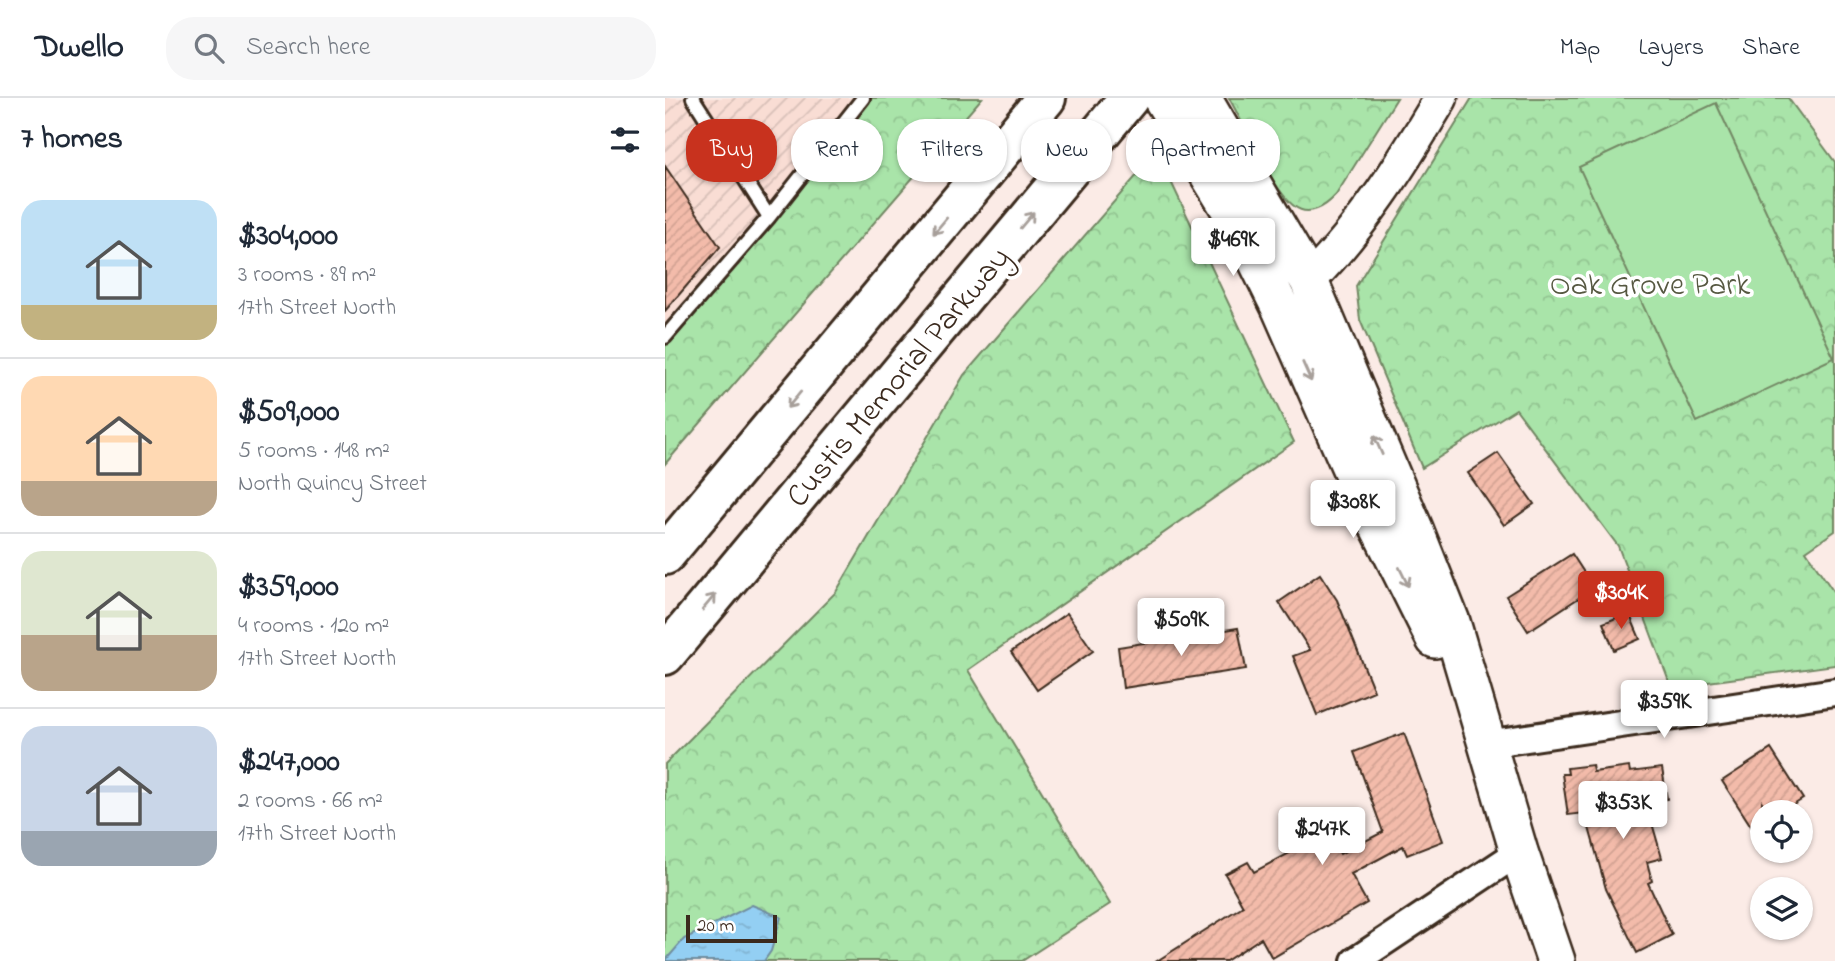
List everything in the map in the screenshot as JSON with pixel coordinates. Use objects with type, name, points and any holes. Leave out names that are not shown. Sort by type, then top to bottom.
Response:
[{"type":"highway","name":"Custis Memorial Parkway","points":[[665,555],[1046,98]]},
{"type":"highway","name":"Custis Memorial Parkway","points":[[665,655],[1129,98]]},
{"type":"main road","points":[[1162,98],[1309,281],[1451,622],[1519,852],[1556,961]]},
{"type":"main road","points":[[1202,98],[1249,208],[1281,309],[1361,491],[1486,744]]},
{"type":"street","points":[[1281,309],[1341,249],[1387,188],[1441,98]]},
{"type":"street","points":[[1486,744],[1835,692]]},
{"type":"street","points":[[1355,961],[1519,852]]},
{"type":"lane","points":[[693,98],[769,217]]},
{"type":"lane","points":[[665,337],[769,217],[863,98]]},
{"type":"shaded area","points":[[665,98],[872,98],[854,119],[791,119],[791,182],[800,182],[665,341]]},
{"type":"green space","points":[[872,98],[982,98],[964,119],[897,119],[897,182],[909,182],[665,464],[665,341],[800,182],[883,182],[883,119],[854,119]]},
{"type":"green space","points":[[1229,98],[1397,98],[1336,195],[1311,211],[1294,206],[1275,182],[1280,182],[1280,119],[1240,119]]},
{"type":"green space","name":"Oak Grove Park","points":[[1472,98],[1788,98],[1835,162],[1835,531],[1806,551],[1835,594],[1835,665],[1671,687],[1618,546],[1516,409],[1422,468],[1360,320],[1356,286]]},
{"type":"green space","points":[[1716,103],[1834,358],[1697,422],[1579,167]]},
{"type":"green space","points":[[1131,182],[1171,182],[1294,442],[968,670],[1110,904],[1022,961],[665,961],[665,764],[836,592],[964,375]]},
{"type":"water","points":[[752,905],[781,917],[771,951],[764,961],[665,961],[684,939]]},
{"type":"building","points":[[665,166],[720,247],[665,311]]},
{"type":"building","points":[[1498,453],[1534,504],[1504,525],[1468,473]]},
{"type":"building","points":[[1572,554],[1594,588],[1528,631],[1506,596]]},
{"type":"building","points":[[1320,574],[1337,600],[1374,691],[1317,715],[1293,656],[1310,650],[1279,602]]},
{"type":"building","points":[[1067,613],[1093,651],[1037,690],[1011,652]]},
{"type":"building","points":[[1629,613],[1640,639],[1614,650],[1603,623]]},
{"type":"building","points":[[1238,628],[1246,669],[1123,688],[1118,647]]},
{"type":"building","points":[[1404,733],[1443,841],[1407,855],[1403,846],[1351,874],[1367,903],[1272,958],[1261,938],[1226,961],[1157,961],[1243,906],[1225,874],[1248,862],[1254,872],[1329,832],[1340,854],[1383,832],[1354,752]]},
{"type":"building","points":[[1771,749],[1803,799],[1750,800],[1750,824],[1722,781]]},
{"type":"building","points":[[1592,765],[1593,772],[1629,767],[1630,772],[1662,768],[1667,799],[1646,802],[1662,858],[1647,862],[1652,881],[1648,883],[1672,935],[1637,953],[1606,889],[1585,813],[1568,815],[1562,774],[1568,774],[1567,768]]}]
